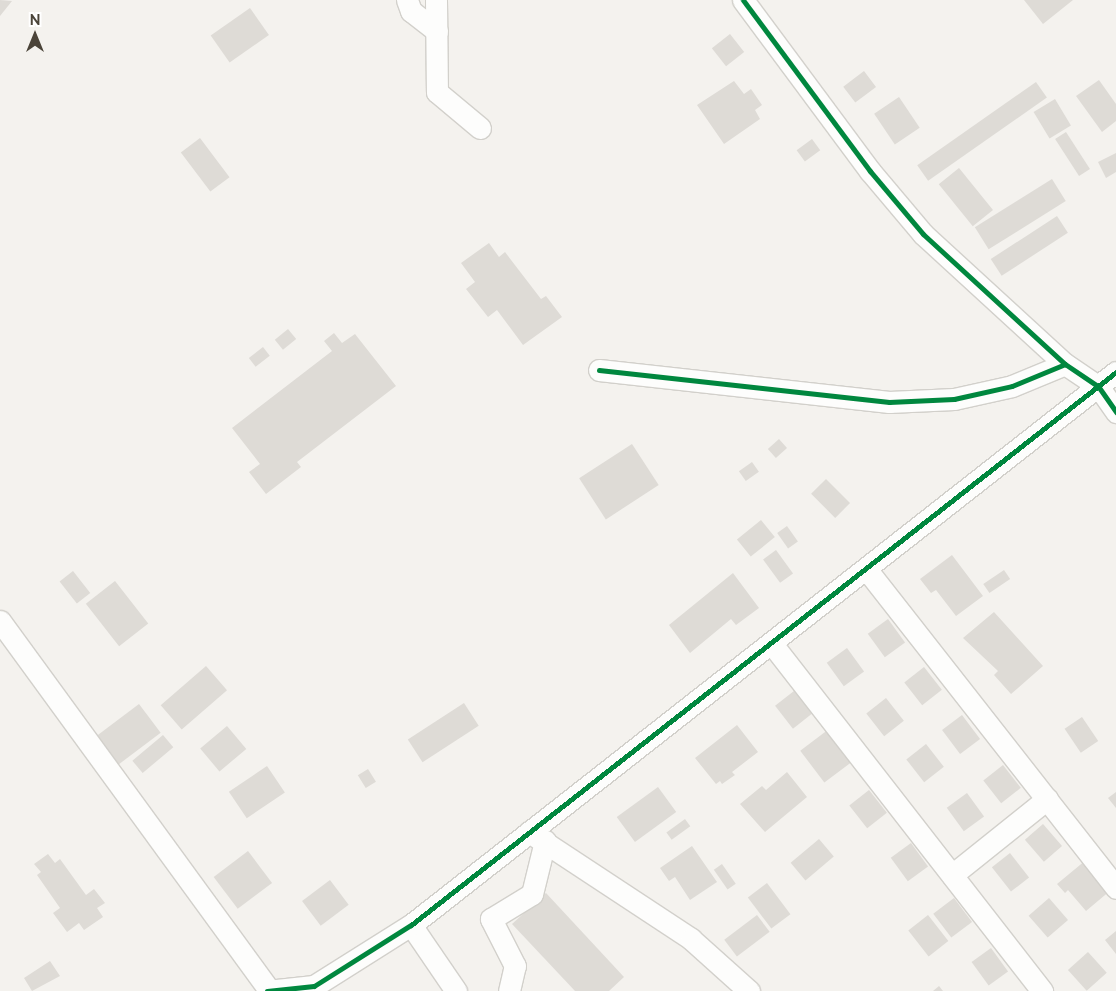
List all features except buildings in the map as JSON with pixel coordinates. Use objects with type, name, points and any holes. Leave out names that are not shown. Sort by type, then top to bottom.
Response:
[{"type":"street","points":[[407,0],[411,11],[436,31]]},
{"type":"street","points":[[436,0],[437,92],[480,128]]},
{"type":"street","points":[[743,0],[870,171],[923,234],[1065,364],[1098,386],[1116,412]]},
{"type":"street","points":[[599,370],[888,402],[954,399],[1012,386],[1065,364]]},
{"type":"street","points":[[0,620],[268,990],[314,986],[411,925],[537,836],[772,644],[1116,372]]},
{"type":"street","points":[[867,570],[1116,888]]},
{"type":"street","points":[[772,644],[1042,991]]},
{"type":"street","points":[[952,875],[1047,799]]},
{"type":"street","points":[[509,991],[516,966],[491,919],[532,894],[537,836]]},
{"type":"street","points":[[537,836],[691,939],[749,991]]},
{"type":"street","points":[[411,925],[456,991]]},
{"type":"cycle path","points":[[743,0],[870,171],[923,234],[1065,364],[1098,386],[1116,412]]},
{"type":"cycle path","points":[[599,370],[889,402],[954,399],[1012,386],[1065,364]]},
{"type":"cycle path","points":[[267,991],[314,986],[411,925],[1116,372]]}]
